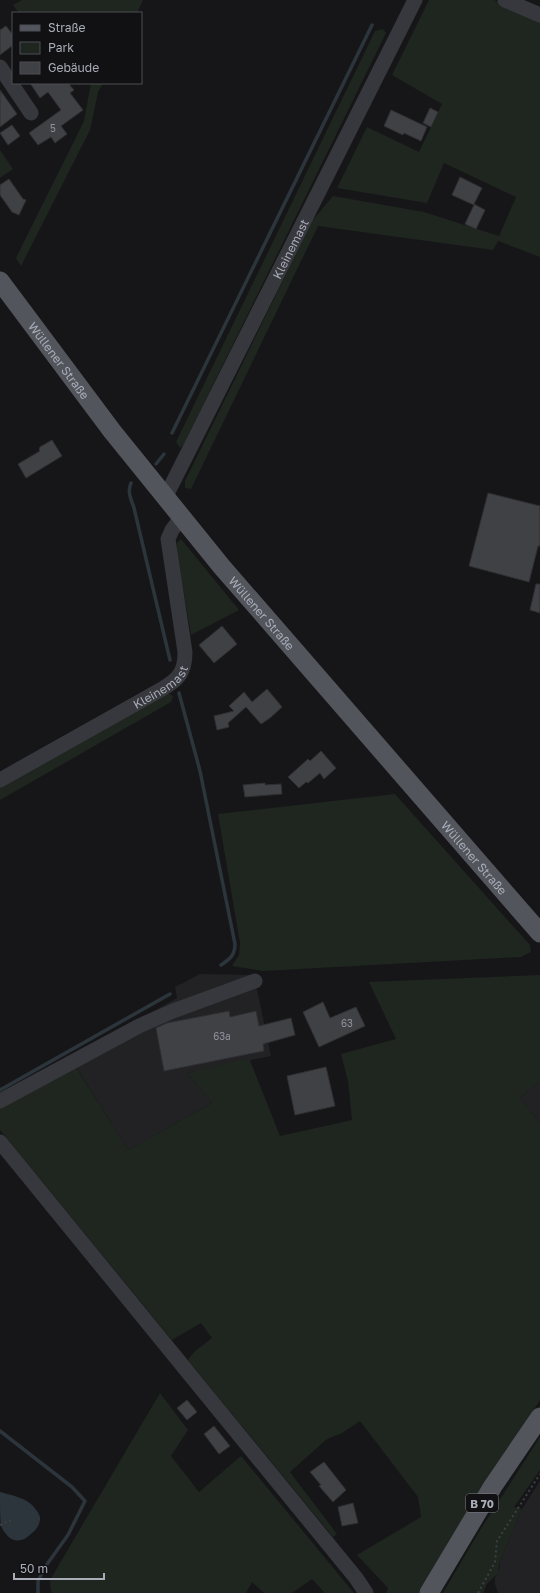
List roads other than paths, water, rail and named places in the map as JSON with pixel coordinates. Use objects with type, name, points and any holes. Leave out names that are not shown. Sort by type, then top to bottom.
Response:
[{"type":"main road","name":"Wüllener Straße","points":[[0,281],[82,392],[181,518],[266,619],[540,933]]},
{"type":"main road","name":"B 70","points":[[429,1593],[493,1486],[540,1417]]},
{"type":"street","name":"Kleinemast","points":[[165,498],[414,0]]},
{"type":"street","points":[[505,0],[540,15]]},
{"type":"street","points":[[0,67],[31,113]]},
{"type":"street","name":"Kleinemast","points":[[0,780],[162,689],[178,677],[185,662],[185,652],[168,539],[172,530],[181,518]]},
{"type":"street","points":[[0,1101],[139,1026],[174,1011],[255,981]]},
{"type":"street","points":[[0,1142],[356,1578],[366,1593]]},
{"type":"waterway","points":[[172,433],[372,25]]},
{"type":"waterway","points":[[156,464],[164,454]]},
{"type":"waterway","points":[[131,483],[129,489],[130,496],[170,660]]},
{"type":"waterway","points":[[179,693],[200,771],[235,944],[234,951],[231,956],[221,965]]},
{"type":"waterway","points":[[0,1090],[170,994]]},
{"type":"waterway","points":[[0,1431],[72,1487],[85,1501],[68,1535],[45,1567],[38,1581],[38,1593]]}]
